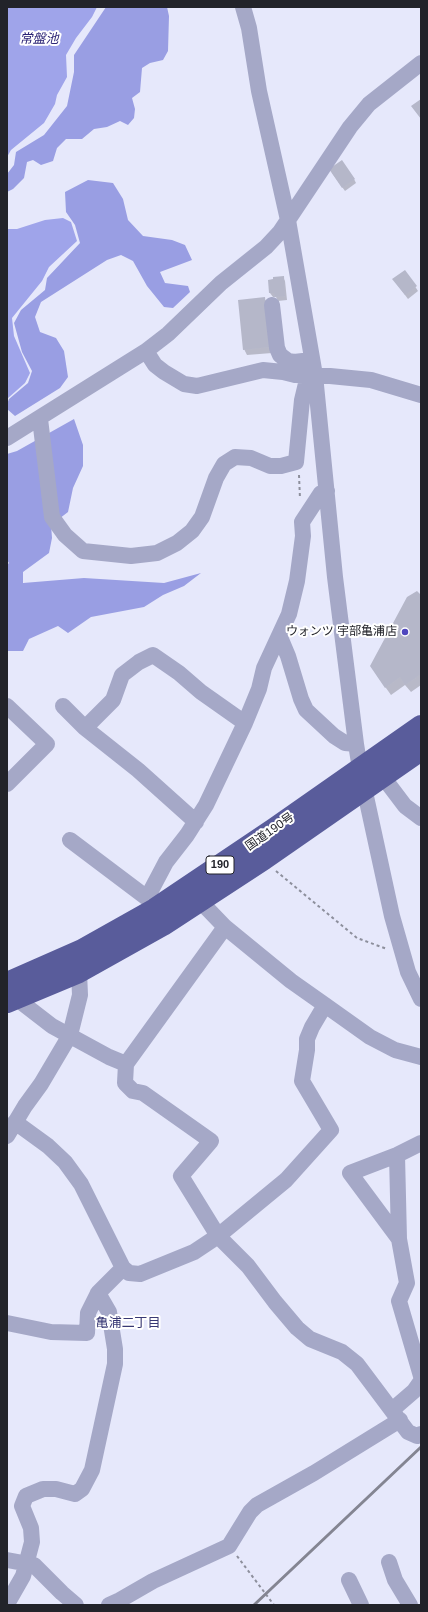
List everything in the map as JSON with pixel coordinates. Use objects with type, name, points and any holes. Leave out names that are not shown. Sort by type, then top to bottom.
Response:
[{"type":"highway","name":"国道190号","points":[[10,995],[79,972],[163,925],[200,901],[264,859],[370,774],[421,726]]},
{"type":"highway","name":"国道190号","points":[[10,995],[82,950],[151,903],[274,829],[370,774],[421,750]]},
{"type":"street","points":[[243,7],[249,28],[259,91],[288,220],[312,370],[327,490],[335,577],[356,744],[370,774],[392,916],[408,972],[421,999]]},
{"type":"street","points":[[7,438],[40,419],[146,351],[168,334],[221,283],[266,247],[280,232],[350,127],[369,104],[421,63]]},
{"type":"street","points":[[272,305],[277,348],[280,355],[288,361],[312,370]]},
{"type":"street","points":[[146,351],[155,365],[184,384],[197,386],[263,370],[312,370],[371,380],[421,395]]},
{"type":"street","points":[[40,419],[52,517],[65,535],[83,551],[131,556],[156,553],[177,543],[192,531],[202,516],[216,478],[224,464],[236,457],[251,458],[270,466],[281,466],[296,462],[302,400],[312,370]]},
{"type":"street","points":[[70,840],[151,903],[166,862],[196,822],[206,805],[245,723],[259,689],[264,668],[280,637],[289,614],[297,581],[302,522],[321,493],[327,490]]},
{"type":"street","points":[[280,637],[288,656],[300,699],[306,710],[334,736],[345,743],[356,744]]},
{"type":"street","points":[[85,728],[113,700],[122,676],[139,662],[153,655],[179,673],[201,692],[245,723]]},
{"type":"street","points":[[7,706],[47,744],[7,784]]},
{"type":"street","points":[[63,706],[85,728],[138,770],[196,822]]},
{"type":"street","points":[[370,774],[405,806],[421,818]]},
{"type":"street","points":[[200,901],[225,927],[291,981],[325,1006],[370,1037],[395,1050],[421,1057]]},
{"type":"street","points":[[225,927],[126,1064],[125,1083],[133,1091],[143,1093],[211,1141],[181,1176],[218,1236],[248,1266],[297,1328],[310,1339],[342,1352],[357,1364],[408,1432],[417,1436],[421,1434]]},
{"type":"street","points":[[79,972],[80,995],[70,1035],[41,1084],[11,1129],[48,1146],[65,1162],[81,1184],[123,1268],[129,1273],[140,1274],[194,1252],[218,1236],[286,1180],[331,1130],[302,1082],[307,1039],[312,1027],[325,1006]]},
{"type":"street","points":[[10,995],[52,1026],[126,1064]]},
{"type":"street","points":[[399,1239],[350,1173],[397,1155],[421,1143]]},
{"type":"street","points":[[397,1155],[399,1239],[407,1283],[398,1301],[421,1376]]},
{"type":"street","points":[[7,1323],[51,1332],[87,1333],[88,1314],[98,1292],[123,1268]]},
{"type":"street","points":[[7,1604],[23,1576],[28,1563],[32,1542],[32,1535],[27,1515],[22,1506],[26,1496],[43,1489],[56,1489],[75,1494],[82,1489],[92,1470],[115,1364],[115,1349],[109,1312],[98,1292]]},
{"type":"street","points":[[109,1605],[153,1581],[229,1546],[250,1512],[257,1505],[314,1473],[396,1415],[421,1381]]},
{"type":"street","points":[[7,1560],[34,1565],[76,1605]]},
{"type":"street","points":[[389,1562],[395,1580],[410,1605]]},
{"type":"street","points":[[348,1580],[361,1605]]},
{"type":"path","points":[[296,462],[299,471],[302,522]]},
{"type":"path","points":[[272,868],[357,938],[403,955]]},
{"type":"path","points":[[229,1546],[274,1605]]},
{"type":"shaded area","points":[[106,7],[167,7],[169,16],[168,51],[163,60],[150,63],[142,68],[140,92],[132,98],[135,109],[134,118],[128,125],[120,121],[107,127],[94,129],[82,139],[66,139],[57,148],[53,161],[41,165],[33,160],[27,162],[24,178],[13,189],[7,192],[7,174],[14,165],[16,152],[44,135],[67,106],[74,72],[74,55]]},
{"type":"shaded area","points":[[88,180],[113,183],[123,199],[128,220],[143,236],[172,240],[185,245],[192,260],[160,272],[165,283],[188,286],[190,292],[173,308],[164,307],[147,286],[133,261],[121,255],[107,260],[41,302],[35,317],[40,332],[56,338],[64,351],[68,377],[60,388],[15,416],[7,409],[7,404],[9,399],[28,383],[32,371],[22,352],[14,323],[21,310],[45,290],[47,278],[80,243],[75,225],[66,212],[65,192]]},
{"type":"shaded area","points":[[74,419],[83,445],[83,466],[73,488],[68,512],[51,525],[52,538],[49,553],[23,572],[23,583],[84,578],[164,583],[201,573],[184,586],[163,595],[144,607],[91,617],[68,633],[58,626],[29,639],[23,651],[7,651],[7,565],[9,563],[7,560],[7,454],[17,451]]},
{"type":"water","name":"常盤池","points":[[7,7],[97,7],[92,17],[76,38],[66,55],[67,77],[57,95],[55,104],[44,123],[11,150],[7,157]]},
{"type":"water","points":[[63,218],[71,222],[77,241],[49,267],[42,281],[12,318],[14,336],[30,373],[25,383],[7,399],[7,229],[17,229],[45,220]]},
{"type":"building","points":[[421,99],[421,119],[411,106]]},
{"type":"building","points":[[342,160],[355,179],[342,188],[329,169]]},
{"type":"building","points":[[405,270],[417,286],[405,295],[392,279]]},
{"type":"building","points":[[284,276],[285,296],[275,297],[274,293],[269,293],[268,280],[273,279],[273,277]]},
{"type":"building","points":[[265,297],[269,347],[243,350],[238,300]]},
{"type":"building","name":"ウォンツ 宇部亀浦店","points":[[417,591],[421,595],[421,674],[405,685],[400,677],[385,688],[370,666],[407,597]]},
{"type":"railway","points":[[254,1605],[421,1447]]},
{"type":"place","name":"ウォンツ 宇部亀浦店","points":[[405,632]]},
{"type":"district","name":"亀浦二丁目","points":[[128,1323]]}]
